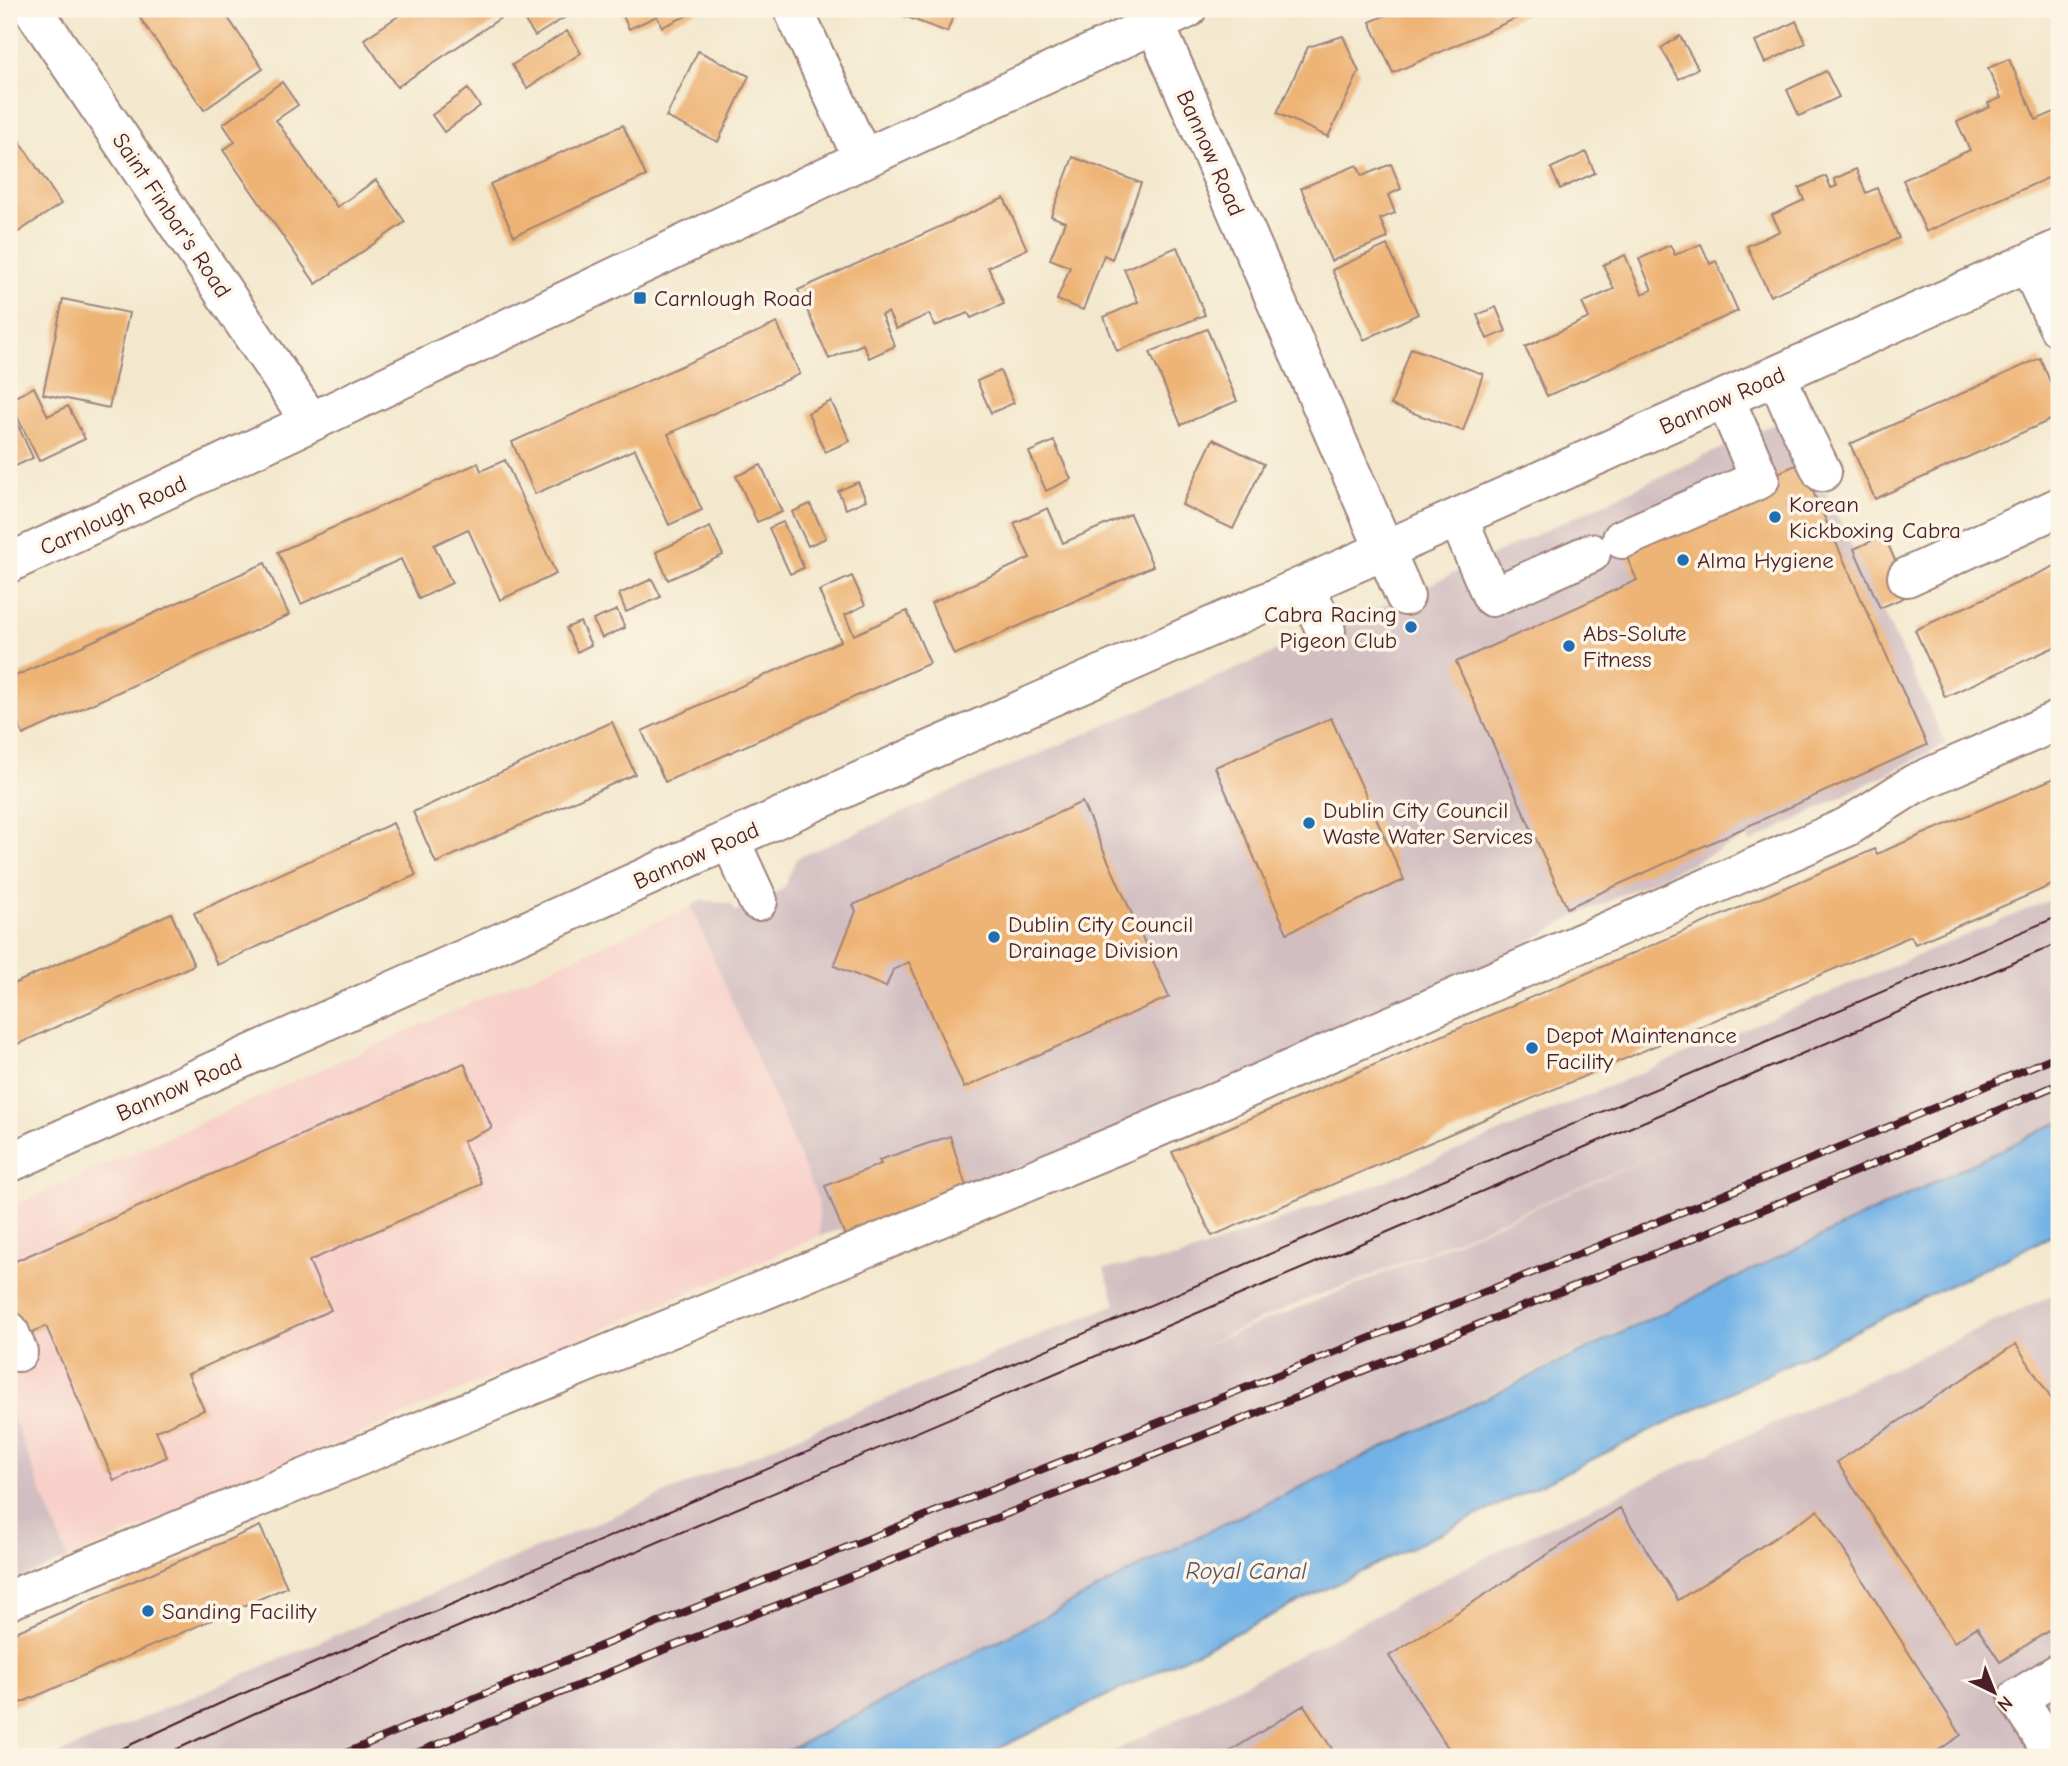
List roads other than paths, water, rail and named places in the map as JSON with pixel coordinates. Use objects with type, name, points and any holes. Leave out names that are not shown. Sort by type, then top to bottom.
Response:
[{"type":"street","name":"Saint Finbar's Road","points":[[33,9],[311,422]]},
{"type":"street","points":[[793,9],[863,159]]},
{"type":"street","name":"Carnlough Road","points":[[9,564],[1171,16]]},
{"type":"street","name":"Bannow Road","points":[[1171,16],[1200,128],[1385,550]]},
{"type":"street","points":[[2044,256],[2059,328]]},
{"type":"street","name":"Bannow Road","points":[[9,1163],[903,762],[2044,256]]},
{"type":"street","points":[[1777,376],[1822,472]]},
{"type":"street","points":[[1458,518],[1492,597],[1760,479],[1725,399]]},
{"type":"street","points":[[1907,577],[2059,507]]},
{"type":"street","points":[[1385,550],[1405,596]]},
{"type":"street","points":[[1305,586],[1326,631]]},
{"type":"street","points":[[9,1600],[1124,1142],[1847,827],[1914,784],[2059,720]]},
{"type":"street","points":[[730,840],[758,901]]},
{"type":"street","points":[[2055,1757],[2018,1698],[2059,1672]]},
{"type":"water","name":"Royal Canal","points":[[2059,1122],[2059,1232],[981,1757],[776,1757],[1205,1533]]},
{"type":"tram line","points":[[104,1757],[221,1703],[2059,916]]},
{"type":"tram line","points":[[160,1757],[253,1714],[1355,1246],[2059,943]]},
{"type":"railway","points":[[337,1757],[569,1659],[1648,1226],[2059,1055]]},
{"type":"railway","points":[[407,1757],[663,1650],[1716,1229],[2059,1084]]},
{"type":"place","name":"Carnlough Road","points":[[640,298]]},
{"type":"place","name":"Korean Kickboxing Cabra","points":[[1775,517]]},
{"type":"place","name":"Alma Hygiene","points":[[1683,560]]},
{"type":"place","name":"Cabra Racing Pigeon Club","points":[[1411,627]]},
{"type":"place","name":"Abs-Solute Fitness","points":[[1569,646]]},
{"type":"place","name":"Dublin City Council Waste Water Services","points":[[1309,823]]},
{"type":"place","name":"Dublin City Council Drainage Division","points":[[994,937]]},
{"type":"place","name":"Depot Maintenance Facility","points":[[1532,1048]]},
{"type":"place","name":"Sanding Facility","points":[[148,1611]]}]
